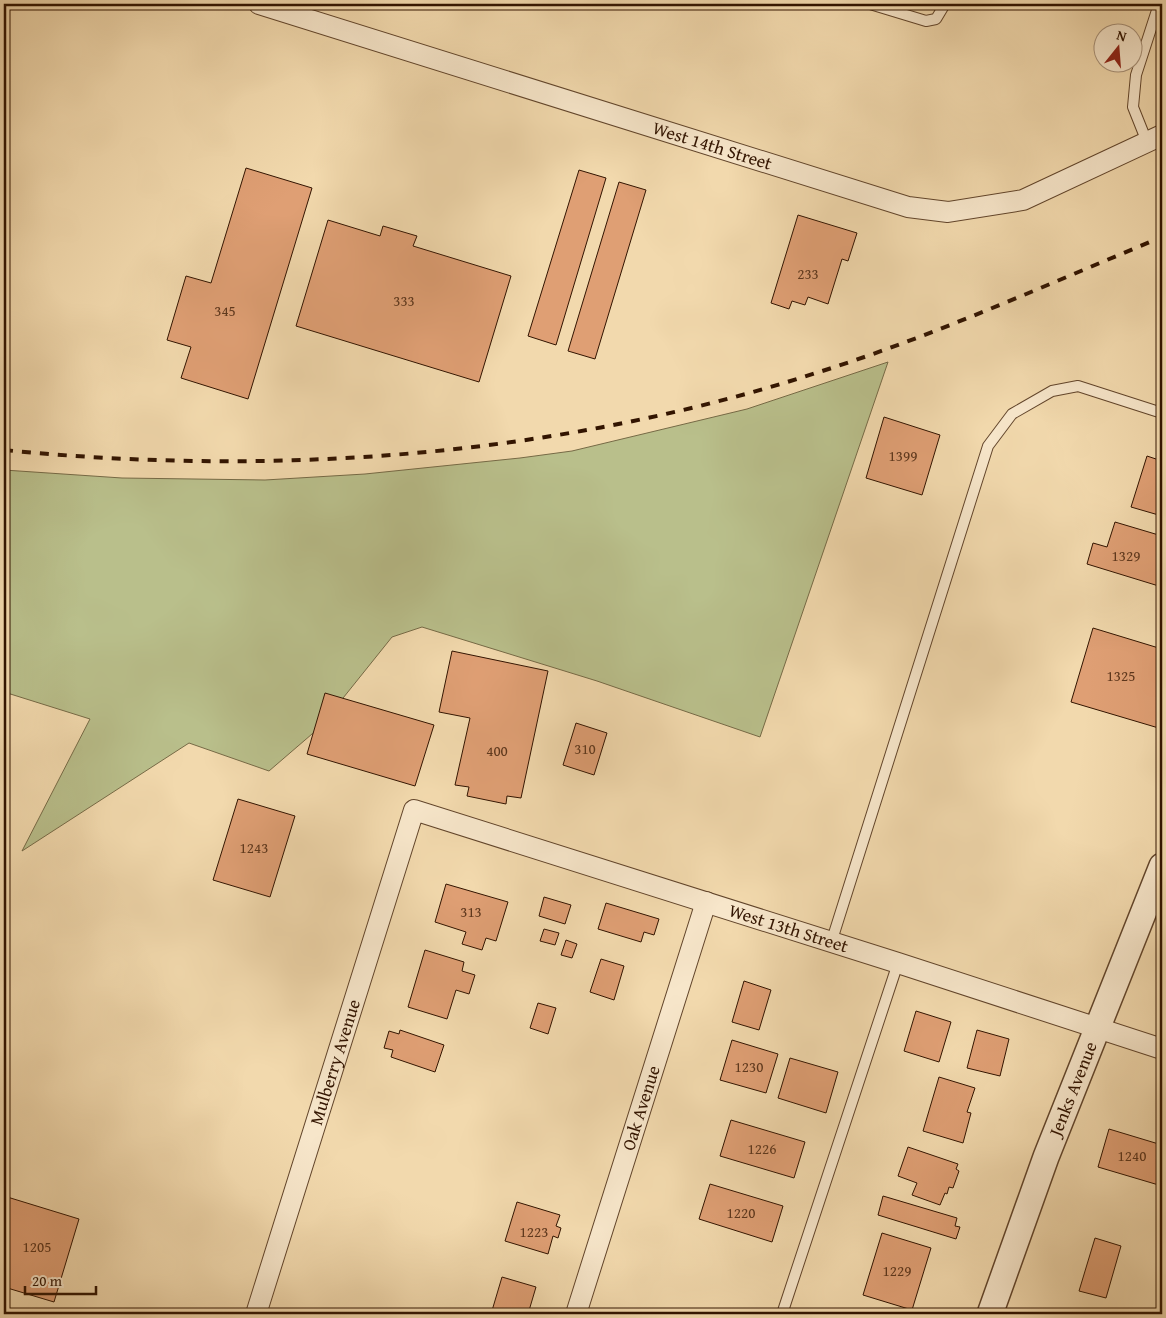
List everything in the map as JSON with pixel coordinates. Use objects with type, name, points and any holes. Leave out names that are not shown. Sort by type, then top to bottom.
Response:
[{"type":"street","name":"West 14th Street","points":[[258,4],[908,207],[948,212],[1023,200],[1155,139]]},
{"type":"street","name":"West 13th Street","points":[[414,810],[898,963],[1162,1049]]},
{"type":"street","name":"Mulberry Avenue","points":[[256,1314],[414,810]]},
{"type":"street","name":"Jenks Avenue","points":[[990,1314],[1040,1174],[1162,866]]},
{"type":"street","name":"Oak Avenue","points":[[576,1314],[706,902]]},
{"type":"lane","points":[[870,4],[926,21],[936,19],[944,4]]},
{"type":"lane","points":[[1155,139],[1133,108],[1136,75],[1159,4]]},
{"type":"lane","points":[[830,943],[988,446],[1012,414],[1052,391],[1078,386],[1162,413]]},
{"type":"lane","points":[[782,1314],[898,963]]},
{"type":"green space","points":[[888,362],[760,737],[597,681],[422,627],[392,637],[319,728],[269,771],[189,743],[22,851],[90,719],[4,692],[4,470],[122,478],[265,480],[365,474],[520,458],[572,451],[747,409]]},
{"type":"building","points":[[246,168],[312,188],[248,399],[181,378],[191,347],[167,340],[186,276],[211,283]]},
{"type":"building","points":[[579,170],[606,178],[556,345],[528,336]]},
{"type":"building","points":[[619,182],[646,190],[595,359],[568,351]]},
{"type":"building","points":[[798,215],[857,233],[848,261],[842,259],[828,304],[808,297],[805,305],[792,301],[789,309],[771,303]]},
{"type":"building","points":[[328,220],[380,236],[383,226],[417,236],[413,246],[511,276],[479,382],[296,326]]},
{"type":"building","points":[[884,417],[940,435],[922,495],[866,478]]},
{"type":"building","points":[[1147,456],[1162,461],[1162,516],[1131,507]]},
{"type":"building","points":[[1115,522],[1162,536],[1162,587],[1087,564],[1093,543],[1107,547]]},
{"type":"building","points":[[1093,628],[1162,649],[1162,729],[1071,702]]},
{"type":"building","points":[[452,651],[548,671],[521,798],[507,796],[506,804],[467,796],[469,787],[455,785],[470,718],[439,712]]},
{"type":"building","points":[[325,693],[434,725],[415,786],[307,754]]},
{"type":"building","points":[[576,723],[607,733],[594,775],[563,765]]},
{"type":"building","points":[[238,799],[295,816],[270,897],[213,880]]},
{"type":"building","points":[[446,884],[508,902],[496,941],[486,938],[482,950],[462,944],[466,932],[435,922]]},
{"type":"building","points":[[544,897],[571,905],[565,924],[539,916]]},
{"type":"building","points":[[606,903],[659,919],[654,935],[644,932],[641,942],[598,929]]},
{"type":"building","points":[[544,929],[559,933],[555,945],[540,941]]},
{"type":"building","points":[[566,940],[577,944],[572,958],[561,955]]},
{"type":"building","points":[[425,950],[464,962],[462,971],[475,975],[469,994],[456,990],[447,1019],[408,1007]]},
{"type":"building","points":[[601,959],[624,966],[614,1000],[590,992]]},
{"type":"building","points":[[744,981],[771,990],[759,1030],[732,1022]]},
{"type":"building","points":[[538,1003],[556,1008],[548,1034],[530,1028]]},
{"type":"building","points":[[916,1011],[951,1022],[939,1062],[904,1051]]},
{"type":"building","points":[[400,1030],[444,1045],[435,1072],[391,1057],[393,1050],[384,1048],[389,1031],[399,1034]]},
{"type":"building","points":[[977,1030],[1009,1039],[1000,1076],[967,1068]]},
{"type":"building","points":[[732,1040],[778,1054],[766,1093],[720,1080]]},
{"type":"building","points":[[790,1058],[838,1072],[826,1113],[778,1098]]},
{"type":"building","points":[[939,1077],[975,1088],[967,1112],[971,1113],[963,1143],[923,1131]]},
{"type":"building","points":[[731,1120],[805,1142],[794,1178],[720,1156]]},
{"type":"building","points":[[1109,1129],[1162,1145],[1162,1186],[1098,1167]]},
{"type":"building","points":[[908,1147],[958,1164],[956,1169],[959,1171],[953,1188],[949,1187],[940,1205],[912,1195],[917,1183],[898,1176]]},
{"type":"building","points":[[710,1184],[783,1206],[772,1242],[699,1219]]},
{"type":"building","points":[[4,1196],[79,1219],[54,1302],[4,1287]]},
{"type":"building","points":[[883,1196],[957,1218],[955,1226],[960,1227],[956,1239],[878,1215]]},
{"type":"building","points":[[517,1202],[560,1215],[556,1226],[561,1228],[558,1238],[553,1236],[548,1254],[505,1241]]},
{"type":"building","points":[[882,1233],[931,1248],[912,1310],[863,1295]]},
{"type":"building","points":[[1095,1238],[1121,1246],[1106,1298],[1079,1291]]},
{"type":"building","points":[[502,1277],[536,1287],[528,1314],[491,1314]]},
{"type":"railway","points":[[4,450],[106,458],[209,461],[312,460],[414,453],[516,441],[617,424],[717,402],[816,373],[904,343],[991,309],[1162,237]]}]
